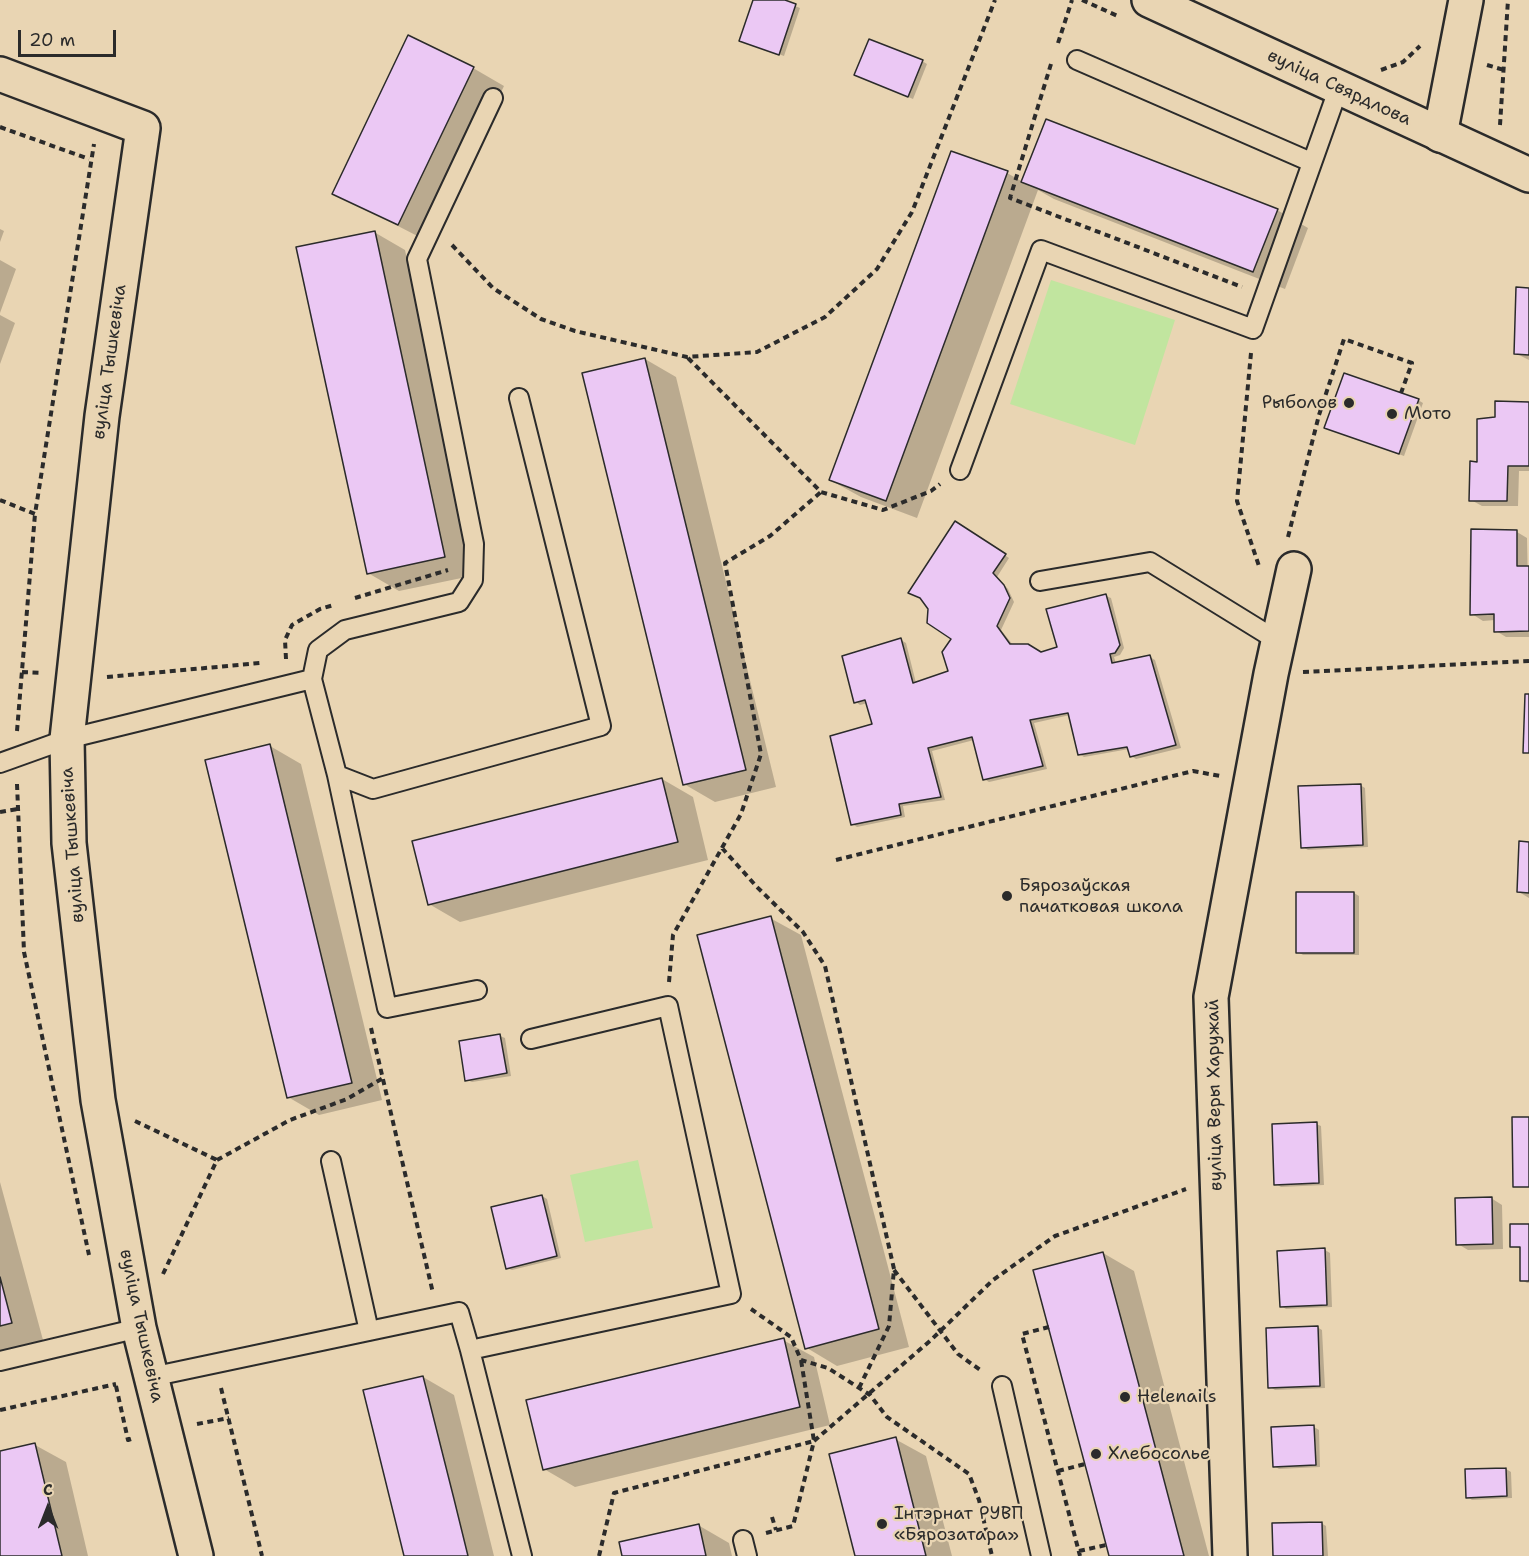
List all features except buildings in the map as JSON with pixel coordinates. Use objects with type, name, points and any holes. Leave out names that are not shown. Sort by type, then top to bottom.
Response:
[{"type":"street","name":"вуліца Свярдлова","points":[[1149,0],[1529,175]]},
{"type":"street","points":[[1440,135],[1466,0]]},
{"type":"street","points":[[0,74],[103,112]]},
{"type":"street","name":"вуліца Тышкевіча","points":[[103,112],[143,128],[102,416],[67,739],[69,843],[98,1100],[137,1315],[196,1556]]},
{"type":"street","name":"вуліца Веры Харужай","points":[[1230,1556],[1211,998],[1278,641],[1289,559]]},
{"type":"lane","points":[[1077,60],[1311,162]]},
{"type":"lane","points":[[960,471],[1041,250],[1253,329],[1339,87]]},
{"type":"lane","points":[[477,990],[387,1008],[337,775],[312,679],[318,650],[345,630],[459,602],[473,580],[474,544],[417,259],[493,98]]},
{"type":"lane","points":[[337,775],[373,789],[601,726],[519,398]]},
{"type":"lane","points":[[1040,581],[1150,562],[1278,641]]},
{"type":"lane","points":[[0,763],[67,739],[312,679]]},
{"type":"lane","points":[[470,1350],[731,1294],[668,1006],[531,1039]]},
{"type":"lane","points":[[331,1161],[369,1331]]},
{"type":"lane","points":[[151,1377],[459,1312],[522,1556]]},
{"type":"lane","points":[[0,1361],[137,1315]]},
{"type":"lane","points":[[1002,1386],[1041,1556]]},
{"type":"path","points":[[438,212],[449,242],[468,264],[493,288],[541,319],[575,331],[687,357],[757,352],[825,317],[877,269],[912,212],[995,0]]},
{"type":"path","points":[[1072,0],[1010,198],[1248,289],[1253,329],[1237,501],[1261,573]]},
{"type":"path","points":[[1499,135],[1508,0]]},
{"type":"path","points":[[0,501],[35,514],[89,159],[103,112]]},
{"type":"path","points":[[0,127],[89,159]]},
{"type":"path","points":[[1289,559],[1319,415],[1344,339],[1412,363],[1401,393]]},
{"type":"path","points":[[687,357],[821,492],[883,510],[931,491],[960,471]]},
{"type":"path","points":[[668,1006],[673,935],[741,814],[760,754],[725,563],[770,536],[821,492]]},
{"type":"path","points":[[353,599],[454,568]]},
{"type":"path","points":[[290,684],[285,640],[292,625],[320,609],[342,602]]},
{"type":"path","points":[[274,661],[286,660]]},
{"type":"path","points":[[1271,674],[1529,661]]},
{"type":"path","points":[[74,675],[110,677],[262,662]]},
{"type":"path","points":[[836,860],[1193,771],[1229,779]]},
{"type":"path","points":[[0,812],[18,809]]},
{"type":"path","points":[[722,848],[757,887],[803,932],[825,966],[894,1269],[889,1326],[859,1388]]},
{"type":"path","points":[[137,1315],[162,1276],[217,1160],[290,1120],[347,1099],[383,1078]]},
{"type":"path","points":[[98,1100],[217,1160]]},
{"type":"path","points":[[599,1556],[614,1493],[814,1441],[870,1395],[993,1280],[1055,1236],[1195,1186]]},
{"type":"path","points":[[894,1269],[958,1354],[1002,1386]]},
{"type":"path","points":[[731,1294],[791,1337],[801,1360],[814,1441],[793,1526]]},
{"type":"path","points":[[1048,1327],[1022,1334],[1079,1554],[1106,1545]]},
{"type":"path","points":[[801,1360],[828,1368],[870,1395],[886,1417],[969,1474],[979,1500],[992,1556]]},
{"type":"path","points":[[215,1363],[262,1556]]},
{"type":"path","points":[[0,1410],[116,1384]]},
{"type":"path","points":[[1058,1471],[1084,1464]]},
{"type":"path","points":[[772,1517],[776,1530]]},
{"type":"green space","points":[[1051,280],[1175,320],[1135,445],[1010,404]]},
{"type":"green space","points":[[638,1160],[653,1228],[585,1242],[570,1175]]},
{"type":"place","name":"Рыболов","points":[[1349,403]]},
{"type":"place","name":"Мото","points":[[1392,414]]},
{"type":"place","name":"Бярозаўская пачатковая школа","points":[[1007,896]]},
{"type":"place","name":"Helenails","points":[[1125,1397]]},
{"type":"place","name":"Хлебосолье","points":[[1096,1454]]},
{"type":"place","name":"Інтэрнат РУВП «Бярозатара»","points":[[882,1524]]}]
